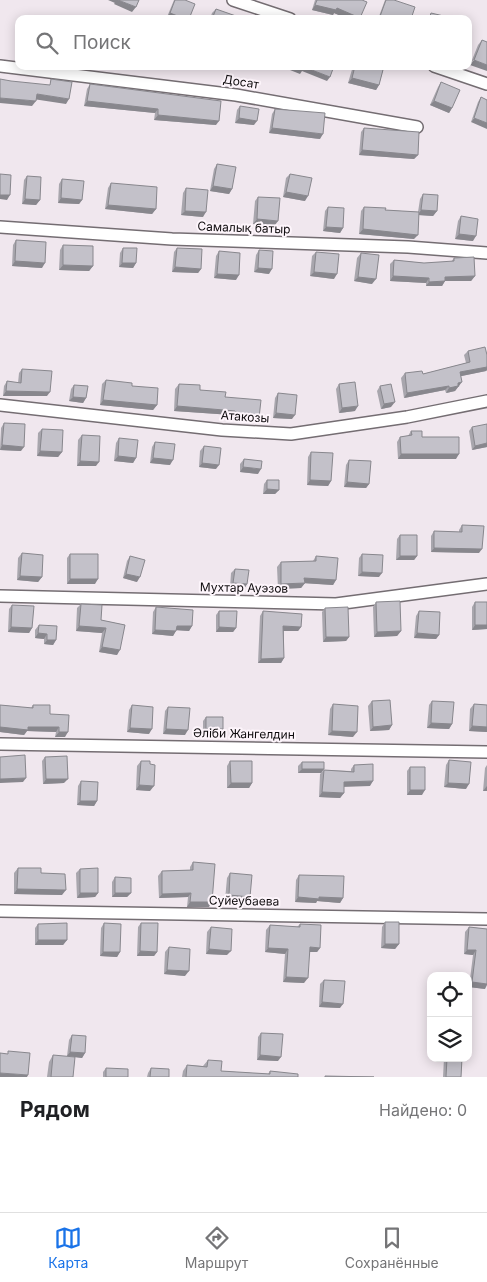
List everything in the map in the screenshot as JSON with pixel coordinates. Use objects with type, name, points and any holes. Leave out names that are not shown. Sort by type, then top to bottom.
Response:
[{"type":"street","points":[[233,0],[278,15]]},
{"type":"street","name":"Досат","points":[[0,66],[15,68]]},
{"type":"street","name":"Досат","points":[[33,70],[236,95],[417,127]]},
{"type":"street","points":[[446,70],[487,84]]},
{"type":"street","name":"Самалық батыр","points":[[0,227],[172,239],[408,247],[487,253]]},
{"type":"street","name":"Атакозы","points":[[0,405],[222,430],[290,434],[407,417],[487,401]]},
{"type":"street","name":"Мухтар Ауэзов","points":[[0,596],[336,604],[487,584]]},
{"type":"street","name":"Әліби Жангелдин","points":[[0,744],[487,752]]},
{"type":"street","name":"Суйеубаева","points":[[0,911],[487,919]]},
{"type":"building","points":[[118,0],[139,0],[136,7]]},
{"type":"building","points":[[175,0],[185,0],[195,4],[191,15],[175,15],[170,13]]},
{"type":"building","points":[[317,0],[362,0],[367,2],[361,15],[353,15],[337,8],[336,10],[315,5]]},
{"type":"building","points":[[386,0],[394,0],[415,7],[412,15],[380,15]]},
{"type":"building","points":[[216,9],[233,15],[214,15]]},
{"type":"building","points":[[482,40],[487,42],[487,65],[474,60]]},
{"type":"building","points":[[312,70],[333,70],[330,77]]},
{"type":"building","points":[[354,70],[383,70],[379,85],[352,78]]},
{"type":"building","points":[[0,79],[50,85],[51,79],[72,82],[69,99],[37,94],[36,101],[0,98]]},
{"type":"building","points":[[441,82],[460,90],[452,108],[434,101]]},
{"type":"building","points":[[90,84],[221,101],[219,121],[158,115],[158,109],[87,101]]},
{"type":"building","points":[[481,97],[487,100],[487,123],[474,118]]},
{"type":"building","points":[[240,106],[259,109],[257,121],[239,118]]},
{"type":"building","points":[[275,109],[325,113],[323,134],[272,128]]},
{"type":"building","points":[[364,128],[419,132],[418,155],[362,150]]},
{"type":"building","points":[[217,164],[236,167],[232,189],[213,186]]},
{"type":"building","points":[[0,174],[11,175],[10,195],[0,195]]},
{"type":"building","points":[[290,174],[312,178],[308,196],[286,192]]},
{"type":"building","points":[[27,176],[41,177],[40,200],[25,199]]},
{"type":"building","points":[[62,179],[84,181],[82,200],[61,198]]},
{"type":"building","points":[[111,183],[157,187],[156,209],[108,205]]},
{"type":"building","points":[[186,188],[208,190],[206,212],[185,211]]},
{"type":"building","points":[[423,194],[438,195],[437,211],[421,210]]},
{"type":"building","points":[[258,197],[280,198],[278,221],[257,219]]},
{"type":"building","points":[[328,207],[344,208],[343,228],[326,227]]},
{"type":"building","points":[[364,207],[419,212],[418,235],[363,229]]},
{"type":"building","points":[[461,216],[478,219],[476,236],[459,234]]},
{"type":"building","points":[[16,240],[46,242],[45,263],[15,261]]},
{"type":"building","points":[[63,245],[93,246],[93,266],[63,265]]},
{"type":"building","points":[[123,248],[137,248],[136,263],[122,263]]},
{"type":"building","points":[[177,248],[202,249],[201,269],[175,267]]},
{"type":"building","points":[[259,250],[273,251],[272,269],[258,268]]},
{"type":"building","points":[[219,251],[240,253],[239,275],[217,274]]},
{"type":"building","points":[[316,252],[339,254],[337,274],[314,272]]},
{"type":"building","points":[[361,253],[379,255],[376,279],[358,277]]},
{"type":"building","points":[[474,257],[475,276],[445,277],[445,281],[429,282],[429,278],[393,276],[394,260],[424,263],[454,261],[454,258]]},
{"type":"building","points":[[485,347],[487,367],[460,372],[462,382],[458,383],[458,386],[407,393],[405,373],[422,371],[423,374],[470,362],[468,351]]},
{"type":"building","points":[[22,369],[52,371],[50,392],[6,391],[7,381],[21,383]]},
{"type":"building","points":[[106,380],[132,383],[132,386],[158,388],[157,405],[103,400]]},
{"type":"building","points":[[355,382],[358,406],[342,408],[339,384]]},
{"type":"building","points":[[179,384],[200,385],[200,390],[226,392],[225,397],[261,400],[259,418],[235,415],[235,411],[177,406]]},
{"type":"building","points":[[391,384],[395,402],[384,404],[380,386]]},
{"type":"building","points":[[74,385],[88,386],[86,398],[73,397]]},
{"type":"building","points":[[278,393],[297,395],[295,415],[276,413]]},
{"type":"building","points":[[4,423],[25,424],[24,447],[2,445]]},
{"type":"building","points":[[487,424],[487,443],[475,446],[472,427]]},
{"type":"building","points":[[42,429],[63,430],[62,452],[40,451]]},
{"type":"building","points":[[411,431],[422,431],[422,437],[459,437],[459,454],[401,454],[400,437],[412,435]]},
{"type":"building","points":[[82,435],[100,436],[99,462],[80,461]]},
{"type":"building","points":[[119,438],[138,440],[136,458],[118,456]]},
{"type":"building","points":[[155,442],[175,444],[173,460],[153,458]]},
{"type":"building","points":[[204,446],[221,448],[219,465],[202,463]]},
{"type":"building","points":[[311,452],[333,453],[331,481],[310,480]]},
{"type":"building","points":[[244,459],[262,461],[261,469],[243,467]]},
{"type":"building","points":[[349,460],[371,461],[369,484],[347,482]]},
{"type":"building","points":[[267,480],[279,480],[279,490],[267,489]]},
{"type":"building","points":[[462,525],[484,526],[482,549],[434,548],[434,531],[462,532]]},
{"type":"building","points":[[400,535],[417,535],[417,556],[400,556]]},
{"type":"building","points":[[22,553],[43,555],[42,577],[20,576]]},
{"type":"building","points":[[70,554],[98,554],[98,579],[70,579]]},
{"type":"building","points":[[362,554],[383,555],[382,573],[362,572]]},
{"type":"building","points":[[130,556],[145,560],[140,577],[126,574]]},
{"type":"building","points":[[316,556],[338,558],[336,580],[304,578],[305,583],[281,584],[281,562],[316,561]]},
{"type":"building","points":[[235,569],[249,570],[247,584],[233,583]]},
{"type":"building","points":[[400,601],[401,631],[377,632],[376,602]]},
{"type":"building","points":[[475,602],[487,602],[487,625],[475,625]]},
{"type":"building","points":[[81,604],[102,605],[101,620],[125,625],[120,650],[102,647],[106,628],[79,626]]},
{"type":"building","points":[[12,605],[34,606],[32,628],[11,627]]},
{"type":"building","points":[[156,607],[193,610],[192,626],[177,626],[176,631],[155,630]]},
{"type":"building","points":[[348,607],[349,637],[326,637],[325,608]]},
{"type":"building","points":[[219,611],[237,611],[236,628],[219,627]]},
{"type":"building","points":[[263,611],[302,614],[301,627],[283,626],[284,658],[261,659]]},
{"type":"building","points":[[419,611],[440,612],[439,635],[417,633]]},
{"type":"building","points":[[39,625],[57,626],[56,640],[47,640],[47,634],[38,633]]},
{"type":"building","points":[[390,700],[392,725],[373,727],[372,701]]},
{"type":"building","points":[[432,701],[454,702],[452,724],[431,723]]},
{"type":"building","points":[[333,704],[358,706],[357,732],[332,731]]},
{"type":"building","points":[[474,704],[487,705],[487,727],[472,726]]},
{"type":"building","points":[[0,705],[33,708],[33,705],[50,705],[50,714],[69,715],[68,732],[59,732],[59,727],[28,727],[28,730],[0,727]]},
{"type":"building","points":[[132,705],[153,707],[152,729],[130,728]]},
{"type":"building","points":[[168,707],[190,708],[188,730],[166,729]]},
{"type":"building","points":[[206,717],[223,717],[223,729],[206,729]]},
{"type":"building","points":[[25,755],[26,778],[0,779],[0,757]]},
{"type":"building","points":[[67,756],[68,779],[46,779],[45,757]]},
{"type":"building","points":[[449,760],[471,762],[469,784],[448,783]]},
{"type":"building","points":[[141,761],[150,761],[150,764],[155,765],[154,786],[139,785]]},
{"type":"building","points":[[230,761],[252,761],[252,783],[231,783]]},
{"type":"building","points":[[302,762],[324,762],[324,769],[302,769]]},
{"type":"building","points":[[373,764],[373,781],[344,782],[344,793],[322,792],[324,770],[354,772],[354,765]]},
{"type":"building","points":[[410,767],[425,767],[425,790],[410,790]]},
{"type":"building","points":[[81,781],[98,782],[97,801],[80,801]]},
{"type":"building","points":[[193,862],[215,864],[212,902],[190,902],[191,893],[162,894],[162,871],[193,870]]},
{"type":"building","points":[[18,868],[41,868],[41,873],[65,874],[66,890],[17,889]]},
{"type":"building","points":[[98,868],[98,893],[80,893],[80,869]]},
{"type":"building","points":[[230,873],[252,875],[250,897],[229,895]]},
{"type":"building","points":[[299,875],[344,876],[343,898],[319,897],[319,899],[298,897]]},
{"type":"building","points":[[115,877],[131,878],[131,893],[115,893]]},
{"type":"building","points":[[385,922],[399,922],[399,944],[385,944]]},
{"type":"building","points":[[67,923],[67,940],[38,940],[38,924]]},
{"type":"building","points":[[104,923],[121,924],[120,952],[103,952]]},
{"type":"building","points":[[141,923],[158,923],[157,952],[140,951]]},
{"type":"building","points":[[300,924],[321,925],[320,948],[310,947],[308,978],[286,977],[288,949],[268,948],[270,925],[300,927]]},
{"type":"building","points":[[211,927],[232,929],[231,951],[209,949]]},
{"type":"building","points":[[469,927],[487,929],[487,984],[472,982],[476,950],[467,950]]},
{"type":"building","points":[[169,947],[190,949],[189,971],[167,970]]},
{"type":"building","points":[[324,980],[345,981],[343,1004],[322,1002]]},
{"type":"building","points":[[261,1033],[283,1034],[281,1057],[260,1055]]},
{"type":"building","points":[[72,1035],[86,1036],[85,1053],[70,1052]]},
{"type":"building","points":[[8,1051],[30,1053],[28,1075],[0,1073],[0,1053],[8,1054]]},
{"type":"building","points":[[53,1055],[75,1057],[73,1077],[51,1077]]},
{"type":"building","points":[[208,1060],[222,1061],[221,1071],[270,1074],[270,1071],[298,1074],[298,1077],[186,1077],[187,1065],[207,1067]]},
{"type":"building","points":[[447,1062],[462,1062],[461,1077],[446,1077]]},
{"type":"building","points":[[106,1068],[128,1069],[128,1077],[106,1077]]},
{"type":"building","points":[[151,1068],[169,1069],[169,1077],[150,1077]]},
{"type":"building","points":[[325,1076],[374,1077],[325,1077]]}]
